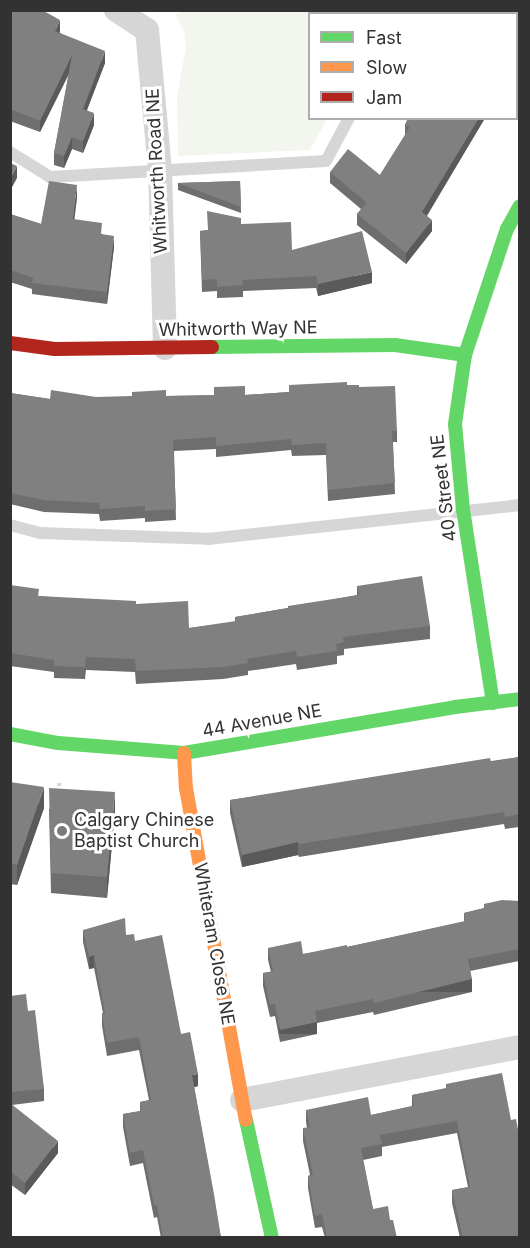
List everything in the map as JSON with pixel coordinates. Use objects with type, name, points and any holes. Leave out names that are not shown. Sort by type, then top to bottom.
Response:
[{"type":"street","name":"Whitworth Road NE","points":[[117,10],[147,30],[160,169],[165,348]]},
{"type":"street","name":"40 Street NE","points":[[493,703],[463,510],[455,424],[465,355],[507,229],[519,206]]},
{"type":"street","name":"Whitworth Way NE","points":[[10,343],[55,349],[395,345],[465,355]]},
{"type":"street","name":"44 Avenue NE","points":[[10,734],[58,742],[184,753],[455,707],[519,699]]},
{"type":"street","name":"Whiteram Close NE","points":[[184,753],[186,788],[242,1100],[272,1238]]},
{"type":"street","points":[[242,1100],[519,1047]]},
{"type":"lane","points":[[10,152],[50,177],[326,160],[348,120]]},
{"type":"lane","points":[[10,525],[40,533],[208,539],[519,505]]},
{"type":"path","points":[[56,801],[60,780]]},
{"type":"shaded area","points":[[183,10],[388,10],[387,12],[308,12],[308,120],[326,120],[310,150],[178,156],[177,96],[186,48],[184,31],[175,15]]},
{"type":"building","points":[[10,10],[42,10],[60,20],[55,31],[105,51],[83,109],[94,113],[83,141],[72,137],[64,156],[54,153],[72,55],[40,121],[10,109]]},
{"type":"building","points":[[419,10],[519,10],[519,45],[518,47],[518,12],[418,12]]},
{"type":"building","points":[[407,120],[478,120],[422,212],[432,220],[406,253],[357,214],[367,203],[330,172],[348,149],[380,175],[410,127],[405,125]]},
{"type":"building","points":[[10,163],[17,166],[10,179]]},
{"type":"building","points":[[49,181],[77,185],[73,219],[102,223],[101,234],[114,236],[107,292],[32,283],[33,278],[10,270],[10,214],[41,224]]},
{"type":"building","points":[[240,181],[241,207],[178,183]]},
{"type":"building","points":[[207,211],[241,218],[241,224],[291,222],[292,250],[362,231],[372,272],[318,284],[316,276],[242,280],[243,285],[217,287],[217,279],[202,280],[200,231],[208,230]]},
{"type":"building","points":[[347,382],[347,385],[359,385],[359,387],[395,386],[397,431],[392,431],[395,483],[328,490],[326,443],[292,445],[291,439],[216,446],[216,437],[173,440],[176,509],[145,511],[145,506],[100,509],[99,503],[44,500],[10,493],[10,393],[50,399],[51,390],[96,397],[132,396],[132,392],[166,390],[166,396],[214,395],[214,387],[245,386],[245,395],[289,392],[289,385]]},
{"type":"building","points":[[422,576],[430,626],[343,637],[344,642],[336,644],[337,651],[297,657],[296,651],[247,659],[248,663],[223,667],[136,671],[135,659],[86,657],[85,667],[54,666],[54,660],[10,653],[10,585],[39,589],[38,596],[136,601],[136,604],[188,601],[189,628],[236,621],[235,617],[288,608],[288,606],[359,595],[357,586]]},
{"type":"building","points":[[519,757],[519,814],[505,817],[504,812],[299,844],[298,842],[242,855],[230,800],[490,758],[491,762]]},
{"type":"building","points":[[10,782],[44,787],[17,865],[10,863]]},
{"type":"building","points":[[49,788],[115,792],[107,877],[51,873]]},
{"type":"building","points":[[502,900],[519,901],[519,949],[468,959],[472,979],[374,1003],[373,999],[315,1011],[317,1022],[280,1030],[275,1004],[270,1005],[263,973],[273,971],[268,948],[301,941],[303,954],[347,945],[347,947],[465,921],[464,913],[485,908],[484,904]]},
{"type":"building","points":[[125,918],[126,935],[134,934],[135,941],[162,935],[181,1034],[190,1032],[198,1074],[192,1075],[221,1238],[163,1238],[143,1150],[130,1153],[123,1114],[141,1111],[140,1102],[151,1100],[139,1037],[107,1043],[102,1013],[105,1013],[94,955],[89,957],[83,930]]},
{"type":"building","points":[[26,994],[28,1011],[35,1010],[44,1089],[10,1092],[10,996]]},
{"type":"building","points":[[502,1073],[511,1120],[516,1119],[519,1135],[519,1238],[463,1238],[452,1190],[470,1187],[457,1121],[380,1135],[382,1144],[361,1148],[373,1209],[388,1206],[390,1220],[393,1220],[397,1238],[327,1238],[322,1214],[315,1216],[308,1176],[313,1175],[303,1128],[310,1127],[306,1110],[368,1097],[371,1115],[414,1106],[412,1095],[446,1088],[446,1084]]},
{"type":"building","points":[[10,1103],[58,1141],[25,1183],[10,1171]]},
{"type":"traffic: fast","points":[[493,703],[463,510],[455,424],[465,355],[507,229],[520,206]]},
{"type":"traffic: fast","points":[[212,347],[395,345],[465,355]]},
{"type":"traffic: fast","points":[[10,734],[58,743],[184,753],[455,707],[520,699]]},
{"type":"traffic: fast","points":[[246,1120],[272,1238]]},
{"type":"traffic: slow","points":[[184,753],[186,788],[246,1120]]},
{"type":"traffic: jam","points":[[10,343],[55,349],[212,347]]},
{"type":"place","name":"Calgary Chinese Baptist Church","points":[[62,831]]}]
